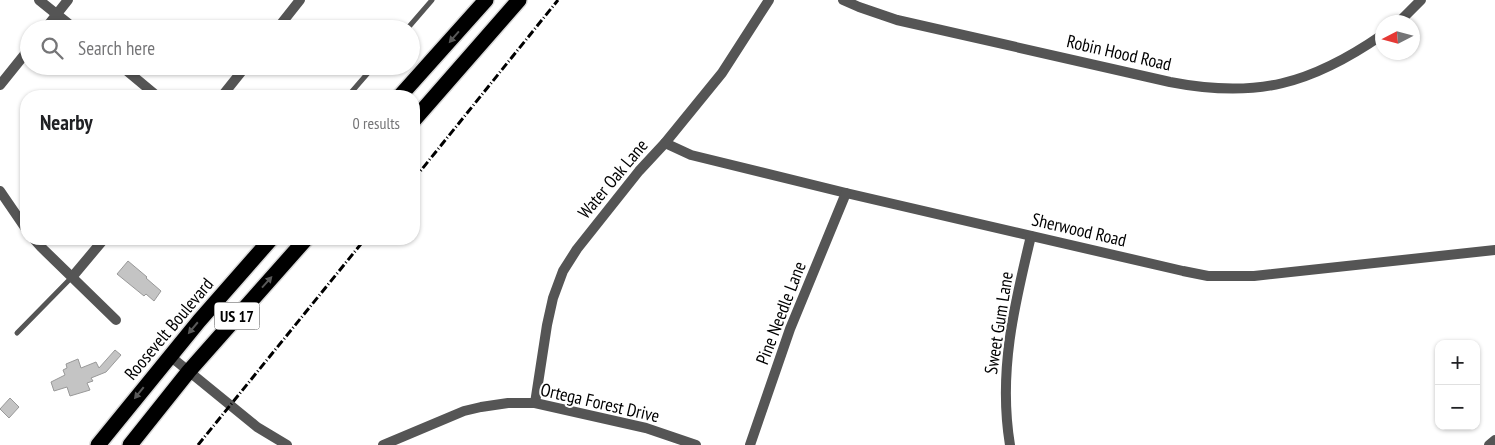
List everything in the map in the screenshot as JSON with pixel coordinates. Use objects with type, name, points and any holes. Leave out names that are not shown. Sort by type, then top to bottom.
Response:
[{"type":"highway","points":[[420,74],[486,0]]},
{"type":"highway","points":[[420,113],[519,0]]},
{"type":"highway","points":[[405,90],[419,75]]},
{"type":"highway","name":"Roosevelt Boulevard","points":[[98,445],[170,356],[266,245]]},
{"type":"highway","name":"US 17","points":[[130,445],[189,371],[301,245]]},
{"type":"street","points":[[39,0],[64,20]]},
{"type":"street","points":[[52,20],[68,0]]},
{"type":"street","points":[[284,20],[300,0]]},
{"type":"street","name":"Water Oak Lane","points":[[535,403],[547,325],[553,298],[563,271],[577,249],[639,171],[665,143],[722,73],[769,0]]},
{"type":"street","name":"Robin Hood Road","points":[[843,0],[897,20],[1170,82],[1220,89],[1264,87],[1313,74],[1345,59],[1375,40]]},
{"type":"street","points":[[1406,15],[1421,0]]},
{"type":"street","points":[[0,85],[20,60]]},
{"type":"street","points":[[132,75],[150,90]]},
{"type":"street","points":[[227,90],[239,75]]},
{"type":"street","name":"Sherwood Road","points":[[665,143],[692,155],[846,193],[1208,276],[1254,276],[1495,250]]},
{"type":"street","points":[[0,191],[20,220]]},
{"type":"street","name":"Pine Needle Lane","points":[[750,445],[790,329],[846,193]]},
{"type":"street","name":"Sweet Gum Lane","points":[[1010,445],[1006,395],[1008,348],[1011,321],[1031,236]]},
{"type":"street","points":[[39,245],[73,276],[116,320]]},
{"type":"street","points":[[73,276],[99,245]]},
{"type":"street","points":[[170,356],[257,427],[287,445]]},
{"type":"street","name":"Ortega Forest Drive","points":[[382,445],[464,411],[508,403],[535,403],[646,428],[696,445]]},
{"type":"street","points":[[1489,445],[1495,440]]},
{"type":"lane","points":[[415,20],[432,0]]},
{"type":"lane","points":[[353,90],[366,75]]},
{"type":"lane","points":[[17,334],[73,276]]},
{"type":"building","points":[[128,261],[161,291],[154,301],[146,294],[144,296],[117,274]]},
{"type":"building","points":[[115,350],[121,355],[106,372],[91,378],[93,381],[87,383],[90,390],[70,396],[67,387],[54,391],[51,382],[65,375],[63,370],[67,368],[66,364],[78,359],[81,368],[96,362],[99,368]]},
{"type":"building","points":[[10,398],[19,407],[9,418],[0,409]]},
{"type":"railway","points":[[420,172],[558,0]]},
{"type":"railway","points":[[198,445],[360,245]]}]
